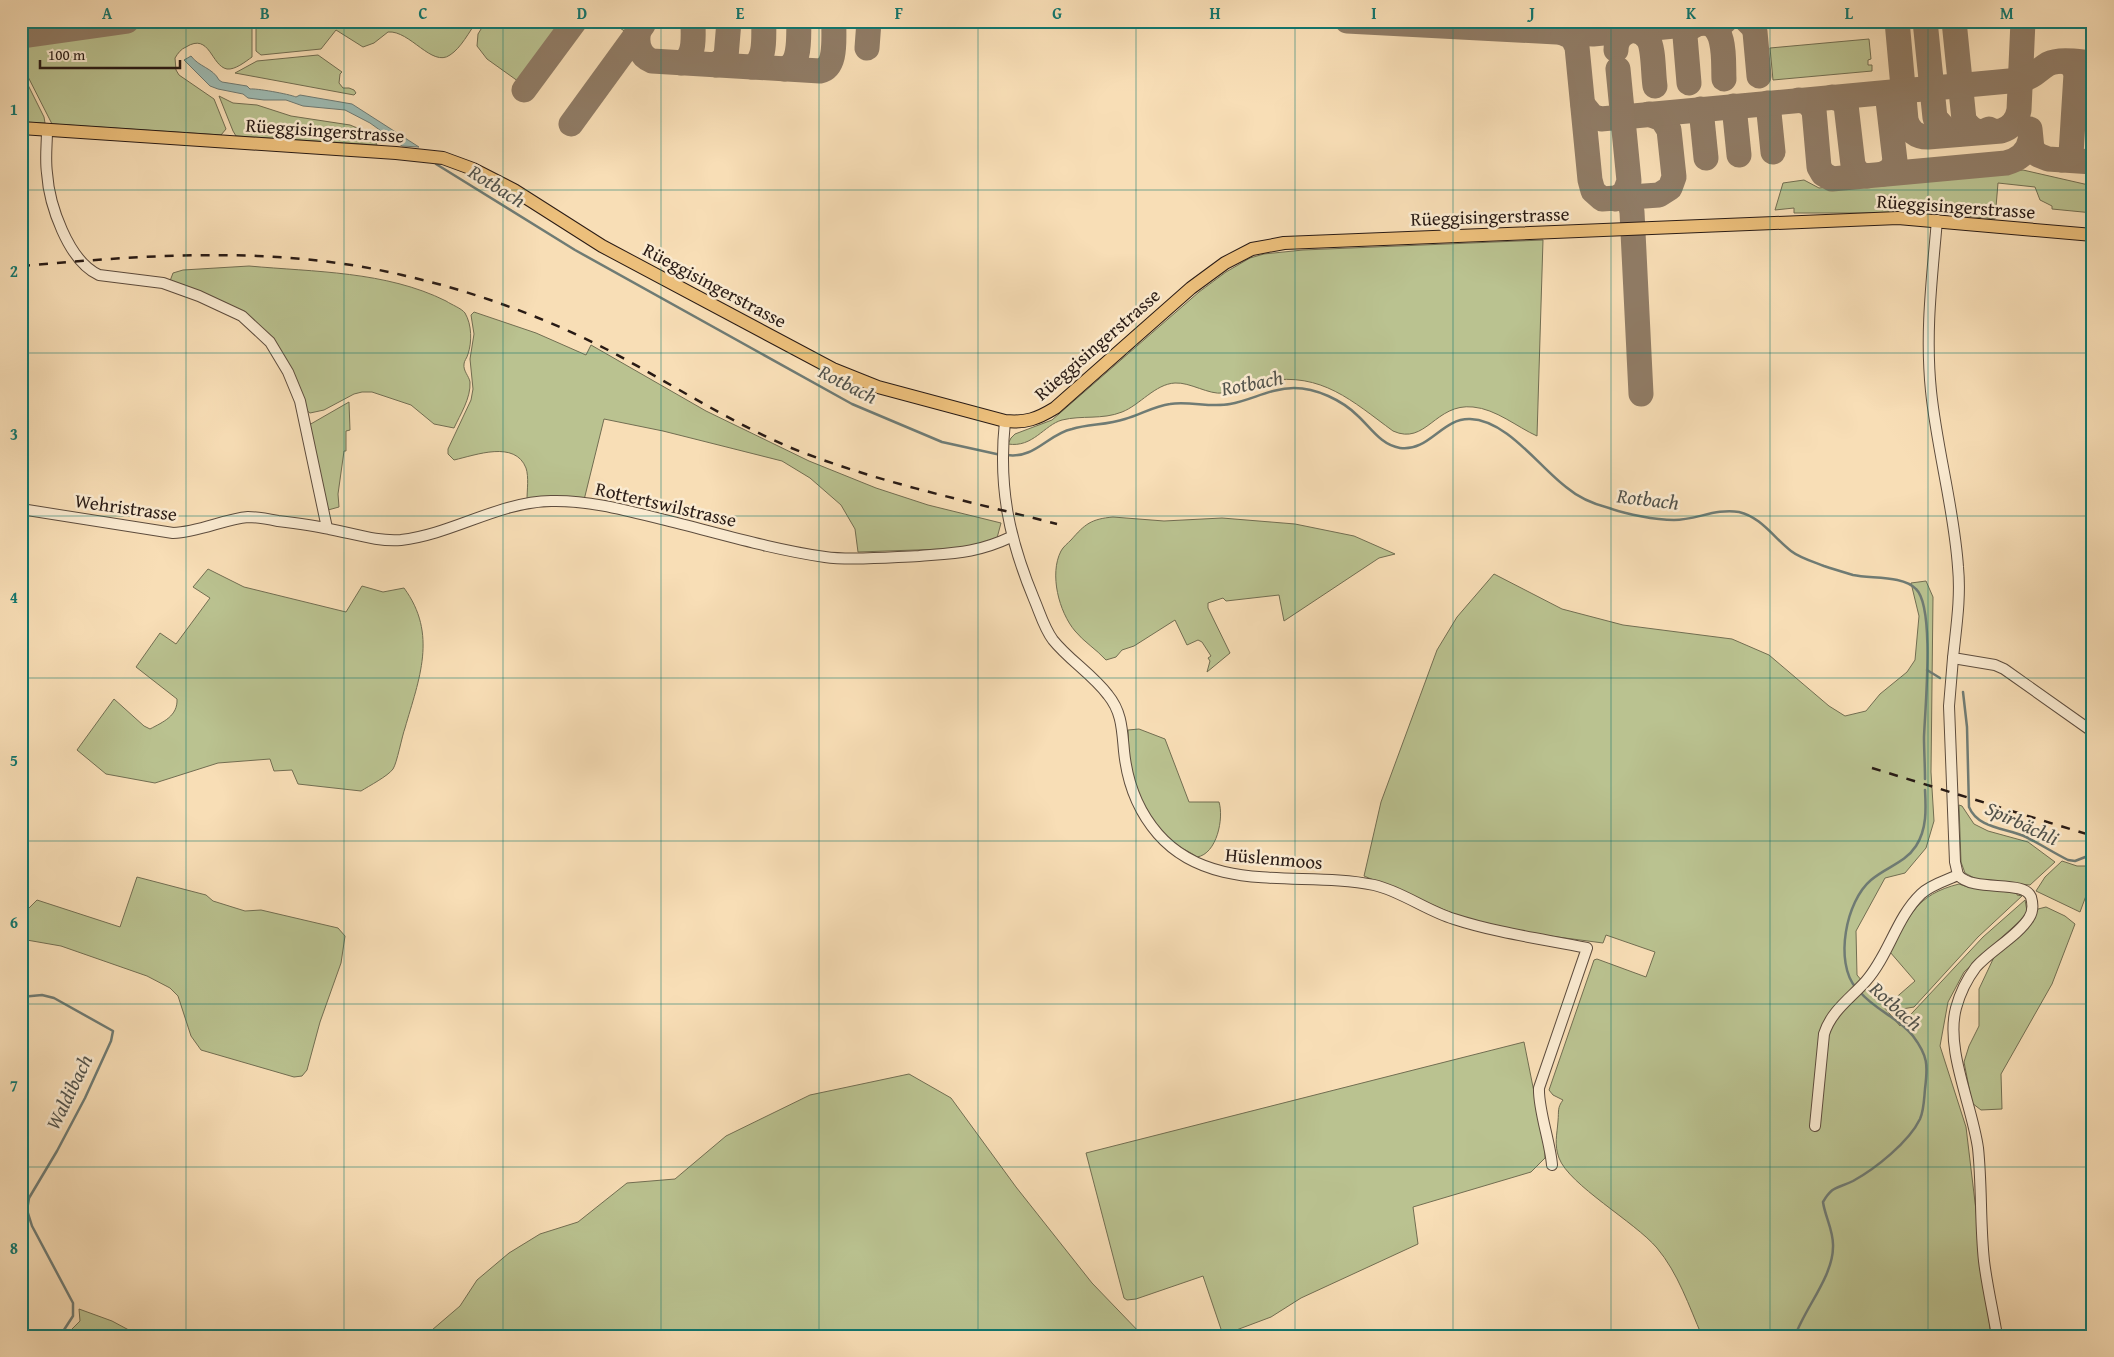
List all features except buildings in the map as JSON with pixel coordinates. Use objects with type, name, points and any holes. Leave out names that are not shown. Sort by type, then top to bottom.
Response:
[{"type":"main road","name":"Rüeggisingerstrasse","points":[[21,128],[396,153],[429,156],[456,162],[473,168],[514,190],[602,246],[833,369],[878,387],[1005,421],[1021,423],[1042,416],[1055,408],[1201,279],[1224,263],[1252,249],[1284,243],[1898,218],[2093,235]]},
{"type":"street","points":[[47,130],[46,172],[52,207],[80,261],[90,271],[99,275],[163,283],[199,296],[242,316],[270,342],[288,372],[300,401],[327,528]]},
{"type":"street","points":[[1937,220],[1928,327],[1932,398],[1959,569],[1959,590],[1949,706],[1954,862],[1958,875],[1968,882],[1976,885],[2019,888],[2031,897],[2032,906],[2028,919],[1990,952],[1970,975],[1960,996],[1954,1019],[1954,1044],[1972,1115],[1978,1149],[1984,1262],[1997,1336]]},
{"type":"street","name":"Hüslenmoos","points":[[1005,421],[1003,467],[1006,516],[1011,538],[1047,632],[1100,685],[1120,714],[1130,782],[1140,807],[1159,836],[1178,852],[1197,863],[1219,872],[1244,876],[1348,881],[1376,886],[1452,919],[1506,933],[1588,948],[1539,1088],[1539,1098],[1549,1140],[1552,1165]]},
{"type":"street","name":"Rottertswilstrasse","points":[[226,523],[248,517],[327,528],[371,538],[398,540],[419,537],[494,511],[525,503],[551,501],[580,502],[618,508],[781,549],[827,558],[892,558],[965,552],[985,549],[1011,538]]},
{"type":"street","name":"Wehristrasse","points":[[21,509],[173,534],[187,533],[226,523]]},
{"type":"street","points":[[1954,658],[1995,665],[2004,669],[2093,732]]},
{"type":"street","points":[[1815,1126],[1824,1034],[1830,1020],[1866,982],[1879,964],[1909,907],[1923,892],[1958,875]]},
{"type":"green space","points":[[21,21],[80,21],[21,30]]},
{"type":"green space","points":[[181,21],[252,21],[252,57],[237,67],[227,69],[222,67],[210,51],[200,44],[184,48],[175,58],[176,70],[179,75],[214,99],[226,129],[221,135],[52,124],[21,63],[21,45],[27,43]]},
{"type":"green space","points":[[256,21],[477,21],[458,48],[443,58],[428,53],[396,33],[388,32],[374,43],[363,47],[336,30],[321,49],[261,55],[256,51]]},
{"type":"green space","points":[[486,21],[569,21],[522,84],[487,59],[477,46],[478,34]]},
{"type":"green space","points":[[611,21],[638,21],[628,34]]},
{"type":"green space","points":[[1520,21],[1607,21],[1530,25]]},
{"type":"green space","points":[[1869,39],[1871,59],[1868,60],[1868,65],[1872,65],[1872,71],[1773,80],[1770,48]]},
{"type":"green space","points":[[318,55],[342,72],[339,83],[343,88],[354,90],[356,93],[354,95],[235,73],[257,61]]},
{"type":"green space","points":[[21,71],[44,117],[45,123],[21,122]]},
{"type":"green space","points":[[219,96],[233,103],[257,105],[291,116],[350,125],[372,134],[377,145],[236,136]]},
{"type":"green space","points":[[2023,170],[2093,186],[2093,213],[2052,209],[2052,206],[2040,200],[2035,187],[1998,183],[1995,219],[1938,213],[1794,213],[1794,208],[1775,210],[1783,183],[1804,180],[1819,188]]},
{"type":"green space","points":[[1543,240],[1537,436],[1490,411],[1473,407],[1460,407],[1449,411],[1423,429],[1414,433],[1404,434],[1393,431],[1364,409],[1335,391],[1304,381],[1287,379],[1261,382],[1223,393],[1212,392],[1181,383],[1168,384],[1122,412],[1107,416],[1062,420],[1024,443],[1008,444],[1015,434],[1052,420],[1199,292],[1226,272],[1250,258],[1264,254],[1303,250]]},
{"type":"green space","points":[[249,266],[349,274],[374,278],[423,291],[463,311],[469,323],[471,334],[468,355],[464,362],[470,388],[465,406],[454,428],[434,424],[411,405],[372,392],[354,394],[324,410],[310,413],[306,410],[299,392],[248,316],[226,303],[170,281],[173,273],[183,270]]},
{"type":"green space","points":[[474,312],[536,333],[586,355],[591,345],[706,411],[809,461],[876,488],[928,505],[1001,523],[997,538],[972,548],[858,552],[855,529],[841,505],[810,478],[782,461],[663,431],[604,419],[584,500],[527,500],[528,479],[526,468],[521,459],[513,454],[504,452],[484,453],[454,460],[448,454],[448,449],[471,400],[473,389],[470,359],[474,334],[471,315]]},
{"type":"green space","points":[[349,402],[350,430],[346,431],[346,451],[344,451],[338,494],[339,507],[328,510],[309,425]]},
{"type":"green space","points":[[1113,517],[1164,521],[1222,518],[1295,524],[1354,536],[1395,554],[1379,558],[1284,621],[1279,595],[1226,601],[1223,598],[1208,603],[1208,608],[1230,653],[1207,672],[1210,661],[1208,658],[1211,656],[1202,642],[1198,640],[1187,645],[1175,620],[1134,646],[1122,650],[1116,657],[1106,660],[1069,623],[1060,603],[1056,571],[1062,550],[1080,530],[1089,523],[1099,519]]},
{"type":"green space","points":[[208,569],[244,587],[346,612],[362,586],[383,592],[404,588],[414,605],[420,622],[423,640],[422,657],[416,692],[391,772],[361,791],[298,784],[292,770],[274,771],[270,759],[218,763],[155,783],[106,774],[77,750],[114,699],[144,726],[150,729],[169,718],[175,710],[177,699],[136,667],[160,633],[176,644],[210,598],[193,587]]},
{"type":"green space","points":[[1494,574],[1562,609],[1623,625],[1732,639],[1769,655],[1829,706],[1845,716],[1866,711],[1880,694],[1907,672],[1915,660],[1919,616],[1911,583],[1926,581],[1933,597],[1931,772],[1934,821],[1926,848],[1905,873],[1885,878],[1856,931],[1857,975],[1900,1026],[1983,937],[2025,900],[2027,911],[2024,917],[1964,972],[1948,1002],[1940,1046],[1966,1127],[1991,1336],[1702,1336],[1677,1279],[1657,1248],[1575,1180],[1565,1169],[1557,1153],[1556,1144],[1559,1110],[1563,1100],[1553,1095],[1549,1090],[1594,960],[1597,959],[1646,977],[1655,952],[1606,935],[1603,943],[1512,931],[1466,919],[1364,876],[1381,802],[1437,650],[1457,617]]},
{"type":"green space","points":[[1139,729],[1165,739],[1189,802],[1219,802],[1220,826],[1210,849],[1204,854],[1197,857],[1167,838],[1145,810],[1132,776],[1129,756],[1128,730]]},
{"type":"green space","points":[[1959,805],[1962,806],[1974,824],[1988,831],[2028,842],[2055,862],[2030,885],[1978,880],[1965,873],[1961,862]]},
{"type":"green space","points":[[2062,861],[2077,866],[2093,866],[2093,877],[2080,912],[2036,891],[2045,877]]},
{"type":"green space","points":[[137,877],[206,895],[213,901],[245,911],[261,910],[338,928],[345,936],[341,963],[320,1022],[307,1070],[302,1076],[294,1077],[201,1050],[191,1036],[178,996],[170,988],[147,976],[61,946],[21,939],[21,916],[37,900],[120,927]]},
{"type":"green space","points":[[1959,884],[1968,887],[2017,893],[2017,895],[2022,896],[1978,937],[1914,1007],[1902,1009],[1892,1001],[1915,981],[1890,952],[1909,918],[1923,901],[1932,894]]},
{"type":"green space","points":[[2046,907],[2065,916],[2075,924],[2052,984],[2001,1074],[2002,1109],[1981,1110],[1972,1103],[1964,1062],[1969,1046],[1979,1026],[1979,989],[1995,955],[2030,925],[2038,909]]},
{"type":"green space","points":[[1524,1042],[1545,1147],[1545,1158],[1531,1172],[1413,1207],[1418,1244],[1301,1298],[1271,1317],[1223,1335],[1203,1276],[1136,1299],[1127,1300],[1124,1298],[1086,1153]]},
{"type":"green space","points":[[909,1074],[951,1098],[1016,1187],[1092,1283],[1143,1336],[425,1336],[460,1306],[477,1280],[509,1253],[540,1234],[578,1222],[627,1183],[675,1179],[726,1136],[810,1095]]},
{"type":"green space","points":[[79,1309],[112,1321],[140,1336],[65,1336],[80,1321]]},
{"type":"water","points":[[191,56],[222,82],[296,97],[300,95],[352,104],[419,147],[402,146],[370,123],[345,110],[303,106],[286,100],[248,98],[243,94],[210,86],[184,60]]},
{"type":"waterway","name":"Rotbach","points":[[436,164],[575,250],[852,404],[942,442],[1001,455]]},
{"type":"waterway","name":"Rotbach","points":[[1007,455],[1017,455],[1034,450],[1063,432],[1072,429],[1118,421],[1164,405],[1178,403],[1223,405],[1269,392],[1294,388],[1311,390],[1337,400],[1352,410],[1382,440],[1400,448],[1410,448],[1419,445],[1460,420],[1484,421],[1510,436],[1566,487],[1592,502],[1632,514],[1666,520],[1731,511],[1739,512],[1761,523],[1791,551],[1803,558],[1853,575],[1903,581],[1916,589],[1922,599],[1927,636],[1928,659],[1924,737],[1925,779]]},
{"type":"waterway","points":[[1927,670],[1940,678]]},
{"type":"waterway","name":"Spirbächli","points":[[1963,692],[1967,727],[1969,807],[1973,814],[1986,824],[2026,837],[2068,860],[2075,861],[2093,854]]},
{"type":"waterway","name":"Rotbach","points":[[1856,988],[1849,977],[1844,948],[1849,917],[1862,890],[1871,880],[1901,861],[1916,846],[1924,826],[1925,790]]},
{"type":"waterway","name":"Rotbach","points":[[1795,1336],[1824,1281],[1832,1258],[1832,1235],[1823,1202],[1833,1190],[1862,1176],[1900,1146],[1915,1128],[1923,1108],[1926,1061],[1922,1049],[1907,1030],[1860,992]]},
{"type":"waterway","name":"Waldibach","points":[[21,997],[42,995],[54,998],[113,1031],[111,1041],[85,1098],[29,1198],[27,1210],[32,1226],[73,1303],[73,1316],[60,1336]]},
{"type":"taxiway","points":[[21,36],[127,21]]},
{"type":"taxiway","points":[[524,90],[575,21]]},
{"type":"taxiway","points":[[681,63],[689,56],[693,45],[693,21]]},
{"type":"taxiway","points":[[716,65],[726,57],[729,21]]},
{"type":"taxiway","points":[[752,67],[760,59],[762,53],[764,21]]},
{"type":"taxiway","points":[[784,69],[794,62],[796,56],[799,42],[799,21]]},
{"type":"taxiway","points":[[639,30],[638,40],[641,52],[652,61],[820,71],[830,64],[832,57],[834,21]]},
{"type":"taxiway","points":[[867,48],[869,21]]},
{"type":"taxiway","points":[[1347,21],[1593,34],[1725,21]]},
{"type":"taxiway","points":[[1747,21],[1755,32],[1759,76]]},
{"type":"taxiway","points":[[1897,21],[1906,120],[1914,133],[1928,137],[2001,131],[2013,124],[2019,110],[2023,21]]},
{"type":"taxiway","points":[[1925,21],[1935,118],[1945,129],[1959,134]]},
{"type":"taxiway","points":[[1954,21],[1964,120],[1975,130],[1985,131],[1989,129]]},
{"type":"taxiway","points":[[1706,23],[1713,26],[1721,38],[1724,79]]},
{"type":"taxiway","points":[[1689,83],[1685,36],[1688,29],[1697,24]]},
{"type":"taxiway","points":[[571,124],[643,25]]},
{"type":"taxiway","points":[[1616,50],[1619,38],[1623,34],[1633,31],[1643,34],[1650,43],[1655,86]]},
{"type":"taxiway","points":[[1563,33],[1572,37],[1577,47],[1590,180],[1593,191],[1602,199],[1659,195],[1670,188],[1674,177],[1669,130],[1662,119],[1649,114]]},
{"type":"taxiway","points":[[1583,105],[1592,116],[1601,119],[2020,80],[2032,76],[2053,62],[2093,63]]},
{"type":"taxiway","points":[[2062,160],[2071,154],[2076,74],[2073,66],[2066,62]]},
{"type":"taxiway","points":[[1616,199],[1625,192],[1629,181],[1618,69]]},
{"type":"taxiway","points":[[1832,97],[1842,100],[1846,105],[1853,165],[1858,173],[1867,176]]},
{"type":"taxiway","points":[[1799,100],[1808,103],[1814,110],[1819,167],[1823,174],[1832,179],[2006,163],[2022,155],[2027,149],[2030,140]]},
{"type":"taxiway","points":[[1883,174],[1891,170],[1895,161],[1888,101]]},
{"type":"taxiway","points":[[1768,103],[1773,152]]},
{"type":"taxiway","points":[[1734,106],[1739,155]]},
{"type":"taxiway","points":[[1701,109],[1706,158]]},
{"type":"taxiway","points":[[2030,129],[2032,149],[2038,155],[2048,159],[2093,162]]},
{"type":"taxiway","points":[[1624,198],[1630,202],[1632,212],[1641,394]]},
{"type":"railway","points":[[21,266],[165,256],[260,256],[307,259],[355,266],[428,281],[532,315],[582,337],[629,361],[742,425],[789,447],[888,481],[1057,524]]},
{"type":"railway","points":[[1872,768],[2093,836]]}]
